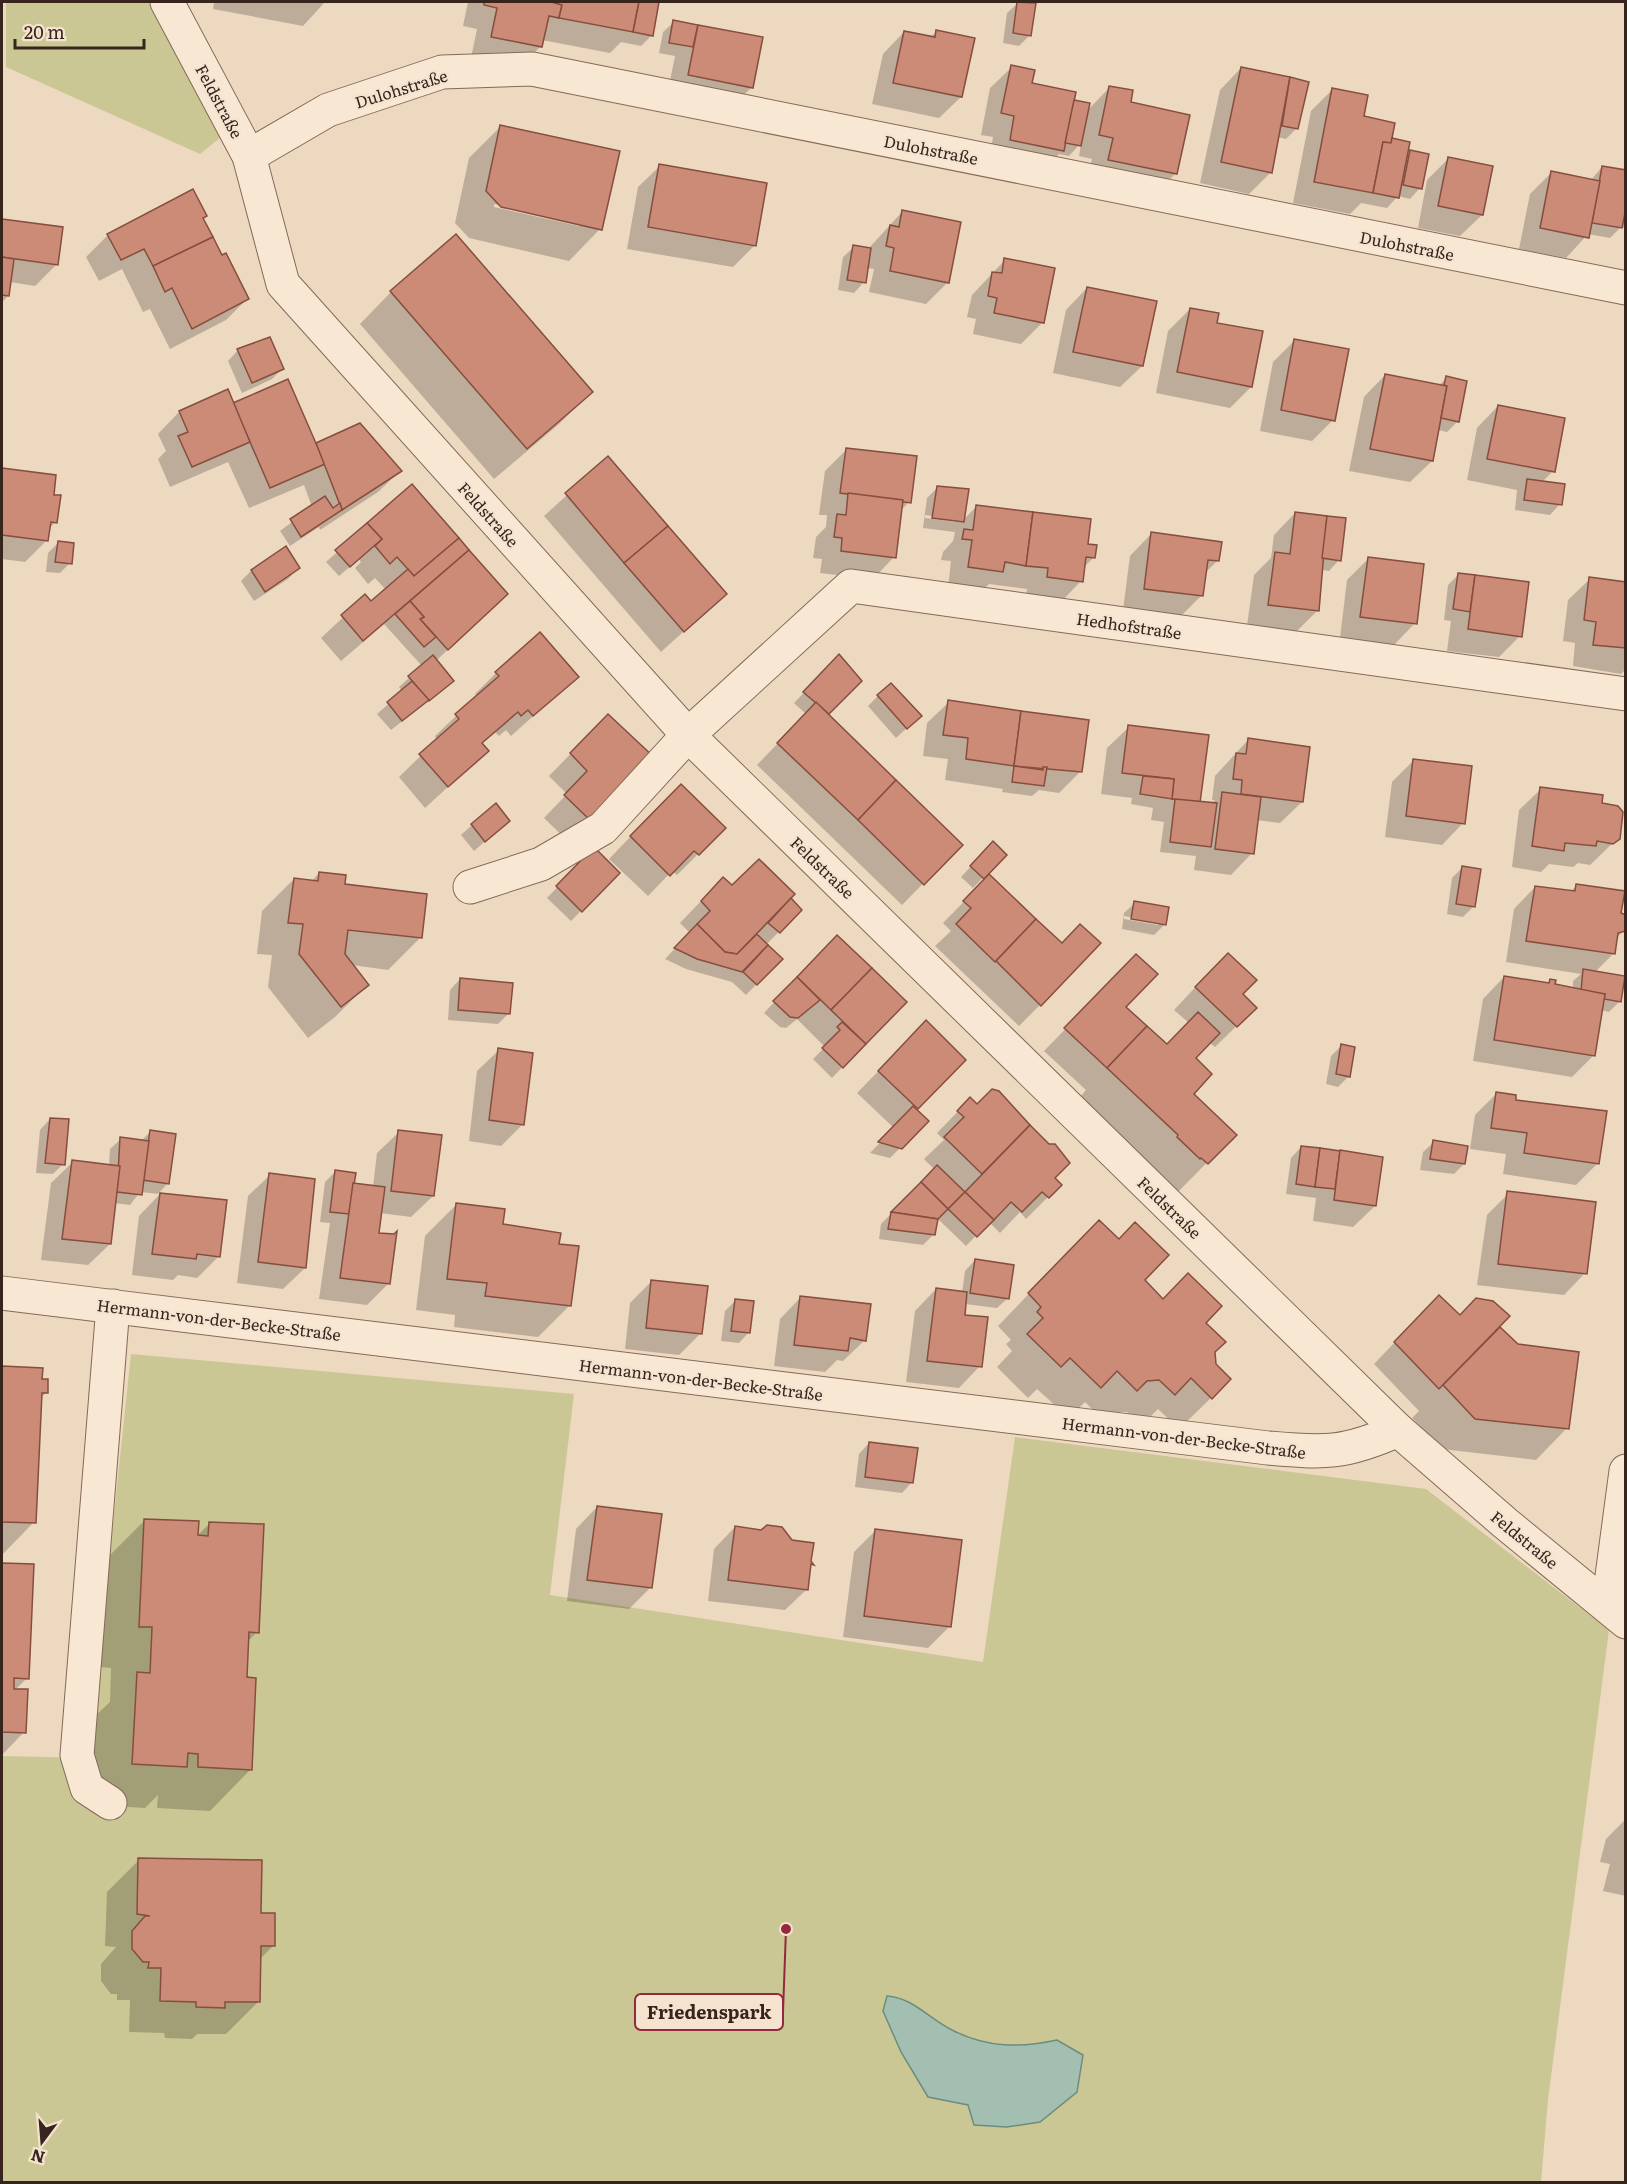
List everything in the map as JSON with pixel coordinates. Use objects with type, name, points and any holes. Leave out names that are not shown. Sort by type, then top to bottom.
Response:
[{"type":"street","name":"Feldstraße","points":[[167,2],[249,156],[283,284],[688,735],[1398,1430],[1505,1523],[1617,1614]]},
{"type":"street","name":"Dulohstraße","points":[[249,156],[328,110],[442,72],[532,69],[1626,288]]},
{"type":"street","name":"Hedhofstraße","points":[[688,735],[851,586],[1626,694]]},
{"type":"street","points":[[470,887],[541,864],[603,828],[688,735]]},
{"type":"street","name":"Hermann-von-der-Becke-Straße","points":[[2,1293],[1268,1448],[1323,1453],[1364,1446],[1398,1430]]},
{"type":"street","points":[[110,1803],[87,1788],[77,1755],[113,1306]]},
{"type":"street","points":[[1617,1614],[1626,1471]]},
{"type":"shaded area","points":[[6,2],[152,2],[221,137],[200,154],[6,67]]},
{"type":"shaded area","points":[[131,1354],[574,1394],[550,1595],[983,1662],[1015,1437],[1426,1489],[1609,1630],[1548,2100],[1541,2182],[2,2182],[2,1756],[88,1758]]},
{"type":"shaded area","points":[[887,1996],[905,2001],[952,2030],[978,2040],[1017,2045],[1057,2040],[1083,2055],[1077,2092],[1040,2122],[1007,2127],[974,2125],[968,2105],[928,2097],[901,2052],[883,2011]]},
{"type":"building","points":[[484,2],[552,2],[562,5],[559,18],[549,16],[542,47],[491,37],[497,8],[484,5]]},
{"type":"building","points":[[552,2],[639,2],[633,32],[559,18],[562,5]]},
{"type":"building","points":[[639,2],[659,2],[653,36],[633,32]]},
{"type":"building","points":[[1017,2],[1036,3],[1031,36],[1013,33]]},
{"type":"building","points":[[673,20],[698,25],[693,47],[669,43]]},
{"type":"building","points":[[698,25],[763,37],[753,88],[688,75]]},
{"type":"building","points":[[936,30],[975,38],[962,97],[893,83],[904,31],[935,37]]},
{"type":"building","points":[[1011,65],[1035,70],[1032,83],[1076,92],[1064,151],[1010,140],[1014,116],[1001,113]]},
{"type":"building","points":[[1241,67],[1290,77],[1272,173],[1221,162]]},
{"type":"building","points":[[1290,77],[1309,82],[1298,129],[1282,126]]},
{"type":"building","points":[[1109,86],[1133,90],[1131,102],[1190,115],[1177,174],[1108,160],[1113,138],[1099,135]]},
{"type":"building","points":[[1332,88],[1368,95],[1364,116],[1395,123],[1391,143],[1383,142],[1373,193],[1314,182]]},
{"type":"building","points":[[1074,100],[1090,103],[1081,146],[1065,143]]},
{"type":"building","points":[[500,125],[620,151],[602,230],[501,207],[486,191]]},
{"type":"building","points":[[1392,138],[1410,142],[1399,198],[1373,193],[1383,142],[1391,143]]},
{"type":"building","points":[[1410,150],[1429,154],[1422,189],[1403,185]]},
{"type":"building","points":[[1448,157],[1493,166],[1483,215],[1438,206]]},
{"type":"building","points":[[659,164],[767,183],[756,246],[648,227]]},
{"type":"building","points":[[1602,166],[1626,170],[1626,208],[1622,228],[1592,223]]},
{"type":"building","points":[[1551,171],[1600,181],[1589,238],[1540,228]]},
{"type":"building","points":[[193,189],[207,216],[203,218],[213,237],[153,266],[144,249],[121,260],[107,234]]},
{"type":"building","points":[[902,210],[961,222],[949,283],[890,271],[894,248],[886,246],[890,225],[899,227]]},
{"type":"building","points":[[2,219],[63,227],[58,265],[2,257]]},
{"type":"building","points":[[456,234],[593,392],[527,449],[390,291]]},
{"type":"building","points":[[213,237],[222,255],[226,253],[249,299],[192,329],[172,288],[165,292],[153,266]]},
{"type":"building","points":[[853,245],[871,248],[866,283],[847,280]]},
{"type":"building","points":[[2,257],[14,259],[9,296],[2,295]]},
{"type":"building","points":[[1004,258],[1055,268],[1044,323],[994,313],[997,298],[988,296],[992,272],[1002,273]]},
{"type":"building","points":[[1087,287],[1157,301],[1143,366],[1073,352]]},
{"type":"building","points":[[1190,308],[1219,313],[1217,323],[1263,331],[1252,387],[1177,372]]},
{"type":"building","points":[[270,337],[284,369],[252,383],[237,349]]},
{"type":"building","points":[[1294,339],[1349,349],[1335,421],[1281,410]]},
{"type":"building","points":[[1385,374],[1447,386],[1433,461],[1370,449]]},
{"type":"building","points":[[1446,376],[1467,381],[1459,422],[1441,418],[1447,386],[1444,385]]},
{"type":"building","points":[[288,379],[325,464],[270,488],[233,403]]},
{"type":"building","points":[[228,389],[250,442],[192,467],[178,436],[188,432],[179,411]]},
{"type":"building","points":[[1498,405],[1565,418],[1555,472],[1487,459]]},
{"type":"building","points":[[360,423],[402,471],[342,510],[316,443]]},
{"type":"building","points":[[846,448],[917,456],[911,503],[840,493]]},
{"type":"building","points":[[608,456],[668,526],[624,563],[565,493]]},
{"type":"building","points":[[2,468],[56,475],[54,495],[61,495],[57,523],[51,522],[48,541],[2,535]]},
{"type":"building","points":[[1527,479],[1565,484],[1562,505],[1524,500]]},
{"type":"building","points":[[412,484],[459,538],[414,576],[397,557],[390,564],[375,546],[382,539],[367,523]]},
{"type":"building","points":[[937,486],[969,489],[964,522],[932,518]]},
{"type":"building","points":[[848,493],[903,500],[896,558],[841,551],[842,538],[834,537],[837,514],[846,515]]},
{"type":"building","points":[[325,496],[333,508],[340,503],[342,510],[301,537],[290,519]]},
{"type":"building","points":[[976,505],[1033,512],[1026,566],[1005,562],[1003,572],[968,567],[972,540],[962,539],[964,529],[973,530]]},
{"type":"building","points":[[1033,512],[1091,519],[1088,544],[1097,545],[1095,558],[1086,557],[1083,582],[1047,577],[1048,568],[1026,566]]},
{"type":"building","points":[[1295,512],[1327,516],[1319,611],[1268,605],[1275,552],[1290,554]]},
{"type":"building","points":[[1327,516],[1346,518],[1341,561],[1322,558]]},
{"type":"building","points":[[367,523],[382,539],[350,567],[335,550]]},
{"type":"building","points":[[668,526],[727,594],[684,632],[624,563]]},
{"type":"building","points":[[1151,532],[1222,542],[1219,561],[1208,560],[1203,596],[1144,589]]},
{"type":"building","points":[[459,538],[469,550],[363,641],[341,615],[365,594],[371,601],[408,569],[414,576]]},
{"type":"building","points":[[58,541],[74,543],[72,564],[55,562]]},
{"type":"building","points":[[286,546],[300,568],[265,592],[251,570]]},
{"type":"building","points":[[469,550],[508,594],[448,650],[420,619],[424,617],[410,601]]},
{"type":"building","points":[[1368,557],[1424,564],[1417,624],[1360,617]]},
{"type":"building","points":[[1458,573],[1475,575],[1470,612],[1453,609]]},
{"type":"building","points":[[1475,575],[1529,582],[1522,637],[1468,629]]},
{"type":"building","points":[[1589,577],[1626,582],[1626,648],[1593,645],[1596,622],[1584,620]]},
{"type":"building","points":[[410,601],[424,617],[420,619],[436,637],[424,647],[395,614]]},
{"type":"building","points":[[540,632],[579,677],[533,716],[528,710],[521,716],[518,712],[482,743],[489,751],[448,787],[419,754],[459,719],[455,714],[499,676],[495,672]]},
{"type":"building","points":[[839,654],[862,681],[829,714],[803,692]]},
{"type":"building","points":[[433,655],[454,681],[429,701],[408,676]]},
{"type":"building","points":[[412,681],[429,700],[402,721],[387,702]]},
{"type":"building","points":[[891,683],[922,716],[907,729],[877,695]]},
{"type":"building","points":[[948,700],[1021,711],[1014,766],[966,759],[968,738],[943,735]]},
{"type":"building","points":[[816,702],[896,780],[858,820],[777,743]]},
{"type":"building","points":[[1021,711],[1089,720],[1082,772],[1014,766]]},
{"type":"building","points":[[608,714],[656,759],[593,823],[564,795],[587,771],[570,753]]},
{"type":"building","points":[[1128,725],[1209,735],[1200,803],[1172,799],[1174,779],[1122,773]]},
{"type":"building","points":[[1248,738],[1310,747],[1303,802],[1241,794],[1242,780],[1233,779],[1236,753],[1246,754]]},
{"type":"building","points":[[1413,759],[1472,766],[1465,824],[1406,816]]},
{"type":"building","points":[[1014,766],[1043,770],[1043,767],[1047,767],[1044,786],[1012,782]]},
{"type":"building","points":[[1143,776],[1174,779],[1172,799],[1140,794]]},
{"type":"building","points":[[896,780],[963,845],[924,885],[858,820]]},
{"type":"building","points":[[681,784],[726,828],[699,855],[694,851],[670,876],[630,836]]},
{"type":"building","points":[[1540,787],[1603,795],[1602,803],[1618,806],[1623,812],[1620,839],[1613,844],[1597,841],[1596,846],[1565,843],[1564,851],[1532,846]]},
{"type":"building","points":[[1222,792],[1261,797],[1254,854],[1215,849]]},
{"type":"building","points":[[1175,799],[1217,803],[1211,847],[1170,842]]},
{"type":"building","points":[[496,803],[510,821],[485,842],[471,824]]},
{"type":"building","points":[[993,841],[1007,855],[984,879],[970,866]]},
{"type":"building","points":[[594,847],[620,873],[582,912],[556,886]]},
{"type":"building","points":[[759,859],[795,894],[737,954],[725,952],[697,924],[710,911],[701,901],[723,877],[732,885]]},
{"type":"building","points":[[1462,866],[1481,869],[1475,907],[1456,904]]},
{"type":"building","points":[[319,872],[346,875],[345,884],[427,894],[422,938],[348,930],[345,954],[369,985],[341,1007],[299,954],[303,924],[288,923],[294,878],[318,881]]},
{"type":"building","points":[[989,874],[1036,919],[995,962],[956,924],[971,908],[963,901]]},
{"type":"building","points":[[1576,884],[1625,891],[1621,913],[1626,915],[1626,931],[1618,933],[1615,954],[1526,941],[1535,886],[1575,891]]},
{"type":"building","points":[[791,898],[802,910],[780,933],[768,923]]},
{"type":"building","points":[[1134,901],[1169,907],[1166,925],[1131,919]]},
{"type":"building","points":[[1036,919],[1062,943],[1080,924],[1101,943],[1041,1006],[996,961]]},
{"type":"building","points":[[697,924],[725,952],[737,954],[757,934],[768,945],[742,972],[697,959],[674,948]]},
{"type":"building","points":[[837,935],[872,968],[831,1010],[797,977]]},
{"type":"building","points":[[768,945],[783,959],[757,985],[743,972]]},
{"type":"building","points":[[1228,953],[1257,980],[1243,994],[1257,1008],[1237,1027],[1195,987]]},
{"type":"building","points":[[1136,954],[1158,974],[1126,1007],[1147,1026],[1107,1068],[1064,1028]]},
{"type":"building","points":[[872,968],[907,1002],[866,1044],[831,1010]]},
{"type":"building","points":[[1583,969],[1625,976],[1621,1002],[1604,999],[1605,994],[1581,991]]},
{"type":"building","points":[[1504,976],[1549,983],[1550,979],[1556,980],[1555,984],[1605,994],[1595,1056],[1494,1040]]},
{"type":"building","points":[[797,977],[820,1000],[798,1018],[790,1017],[773,1001]]},
{"type":"building","points":[[460,978],[513,983],[510,1014],[458,1010]]},
{"type":"building","points":[[1198,1012],[1220,1033],[1196,1058],[1212,1074],[1194,1094],[1237,1135],[1208,1164],[1200,1159],[1107,1068],[1147,1026],[1167,1044]]},
{"type":"building","points":[[926,1020],[966,1060],[918,1109],[878,1071]]},
{"type":"building","points":[[842,1022],[866,1044],[843,1068],[822,1048],[840,1030],[837,1027]]},
{"type":"building","points":[[1341,1044],[1355,1047],[1350,1077],[1336,1074]]},
{"type":"building","points":[[498,1048],[533,1053],[524,1125],[489,1120]]},
{"type":"building","points":[[992,1089],[999,1091],[1030,1125],[982,1174],[944,1137],[964,1117],[957,1111],[970,1097],[977,1104]]},
{"type":"building","points":[[1496,1092],[1516,1095],[1516,1100],[1607,1111],[1599,1164],[1524,1153],[1527,1133],[1491,1128]]},
{"type":"building","points":[[913,1106],[929,1121],[902,1149],[878,1142]]},
{"type":"building","points":[[50,1118],[69,1119],[65,1165],[45,1163]]},
{"type":"building","points":[[1030,1125],[1049,1144],[1055,1144],[1070,1163],[1055,1178],[1062,1185],[1049,1198],[1042,1192],[1022,1212],[1011,1202],[994,1220],[965,1192]]},
{"type":"building","points":[[150,1130],[176,1134],[169,1184],[143,1180]]},
{"type":"building","points":[[398,1130],[442,1135],[434,1196],[391,1191]]},
{"type":"building","points":[[120,1137],[149,1141],[142,1195],[117,1192]]},
{"type":"building","points":[[1433,1140],[1468,1146],[1465,1164],[1430,1159]]},
{"type":"building","points":[[1301,1146],[1320,1148],[1315,1187],[1296,1184]]},
{"type":"building","points":[[1320,1148],[1340,1151],[1335,1189],[1315,1187]]},
{"type":"building","points":[[1340,1150],[1383,1157],[1376,1206],[1334,1200]]},
{"type":"building","points":[[72,1160],[120,1166],[111,1244],[62,1239]]},
{"type":"building","points":[[937,1165],[965,1192],[948,1209],[921,1182]]},
{"type":"building","points":[[335,1170],[356,1173],[349,1214],[330,1212]]},
{"type":"building","points":[[269,1173],[315,1179],[306,1268],[258,1262]]},
{"type":"building","points":[[921,1182],[948,1209],[938,1219],[891,1212]]},
{"type":"building","points":[[353,1183],[385,1187],[379,1233],[394,1234],[397,1231],[390,1284],[340,1278]]},
{"type":"building","points":[[1507,1191],[1596,1202],[1587,1274],[1498,1264]]},
{"type":"building","points":[[965,1192],[994,1220],[977,1237],[948,1209]]},
{"type":"building","points":[[160,1193],[227,1200],[220,1257],[197,1254],[196,1259],[152,1254]]},
{"type":"building","points":[[456,1203],[505,1209],[503,1224],[561,1233],[559,1244],[579,1246],[571,1306],[485,1296],[487,1283],[447,1279]]},
{"type":"building","points":[[891,1212],[938,1219],[935,1235],[888,1229]]},
{"type":"building","points":[[1099,1220],[1119,1239],[1135,1222],[1169,1255],[1145,1280],[1163,1299],[1188,1273],[1222,1306],[1206,1323],[1226,1342],[1215,1352],[1216,1364],[1231,1379],[1212,1399],[1191,1378],[1175,1395],[1159,1380],[1147,1381],[1137,1391],[1117,1371],[1101,1388],[1070,1358],[1061,1367],[1027,1334],[1043,1318],[1037,1312],[1041,1307],[1028,1293]]},
{"type":"building","points":[[975,1259],[1014,1265],[1009,1299],[970,1293]]},
{"type":"building","points":[[651,1280],[708,1286],[702,1334],[646,1328]]},
{"type":"building","points":[[936,1288],[967,1292],[965,1315],[988,1317],[982,1367],[927,1361]]},
{"type":"building","points":[[1439,1295],[1460,1315],[1476,1298],[1493,1301],[1510,1316],[1439,1389],[1394,1342]]},
{"type":"building","points":[[800,1296],[871,1304],[866,1341],[850,1338],[848,1351],[794,1345]]},
{"type":"building","points":[[735,1299],[754,1301],[750,1333],[731,1331]]},
{"type":"building","points":[[1500,1327],[1518,1344],[1579,1352],[1569,1429],[1475,1419],[1443,1385]]},
{"type":"building","points":[[2,1366],[43,1368],[42,1379],[48,1379],[48,1393],[42,1393],[36,1523],[2,1522]]},
{"type":"building","points":[[869,1442],[918,1448],[913,1483],[865,1477]]},
{"type":"building","points":[[597,1506],[662,1514],[652,1588],[587,1580]]},
{"type":"building","points":[[144,1519],[199,1521],[198,1535],[208,1536],[209,1522],[264,1524],[259,1633],[249,1632],[247,1677],[256,1678],[252,1770],[198,1767],[198,1754],[188,1753],[187,1767],[132,1764],[137,1672],[150,1673],[152,1627],[139,1627]]},
{"type":"building","points":[[767,1525],[782,1527],[792,1540],[814,1543],[811,1561],[814,1565],[811,1564],[808,1590],[728,1580],[735,1526],[761,1530]]},
{"type":"building","points":[[875,1529],[962,1540],[951,1627],[864,1616]]},
{"type":"building","points":[[2,1563],[34,1564],[29,1679],[14,1678],[14,1689],[28,1689],[26,1733],[2,1732]]},
{"type":"building","points":[[138,1858],[262,1860],[261,1913],[275,1913],[275,1946],[261,1946],[260,2002],[225,2002],[225,2008],[196,2007],[196,2002],[160,2001],[161,1968],[148,1968],[149,1962],[143,1962],[132,1949],[132,1931],[145,1916],[150,1916],[137,1914]]},
{"type":"place","name":"Friedenspark","points":[[786,1929]]}]
